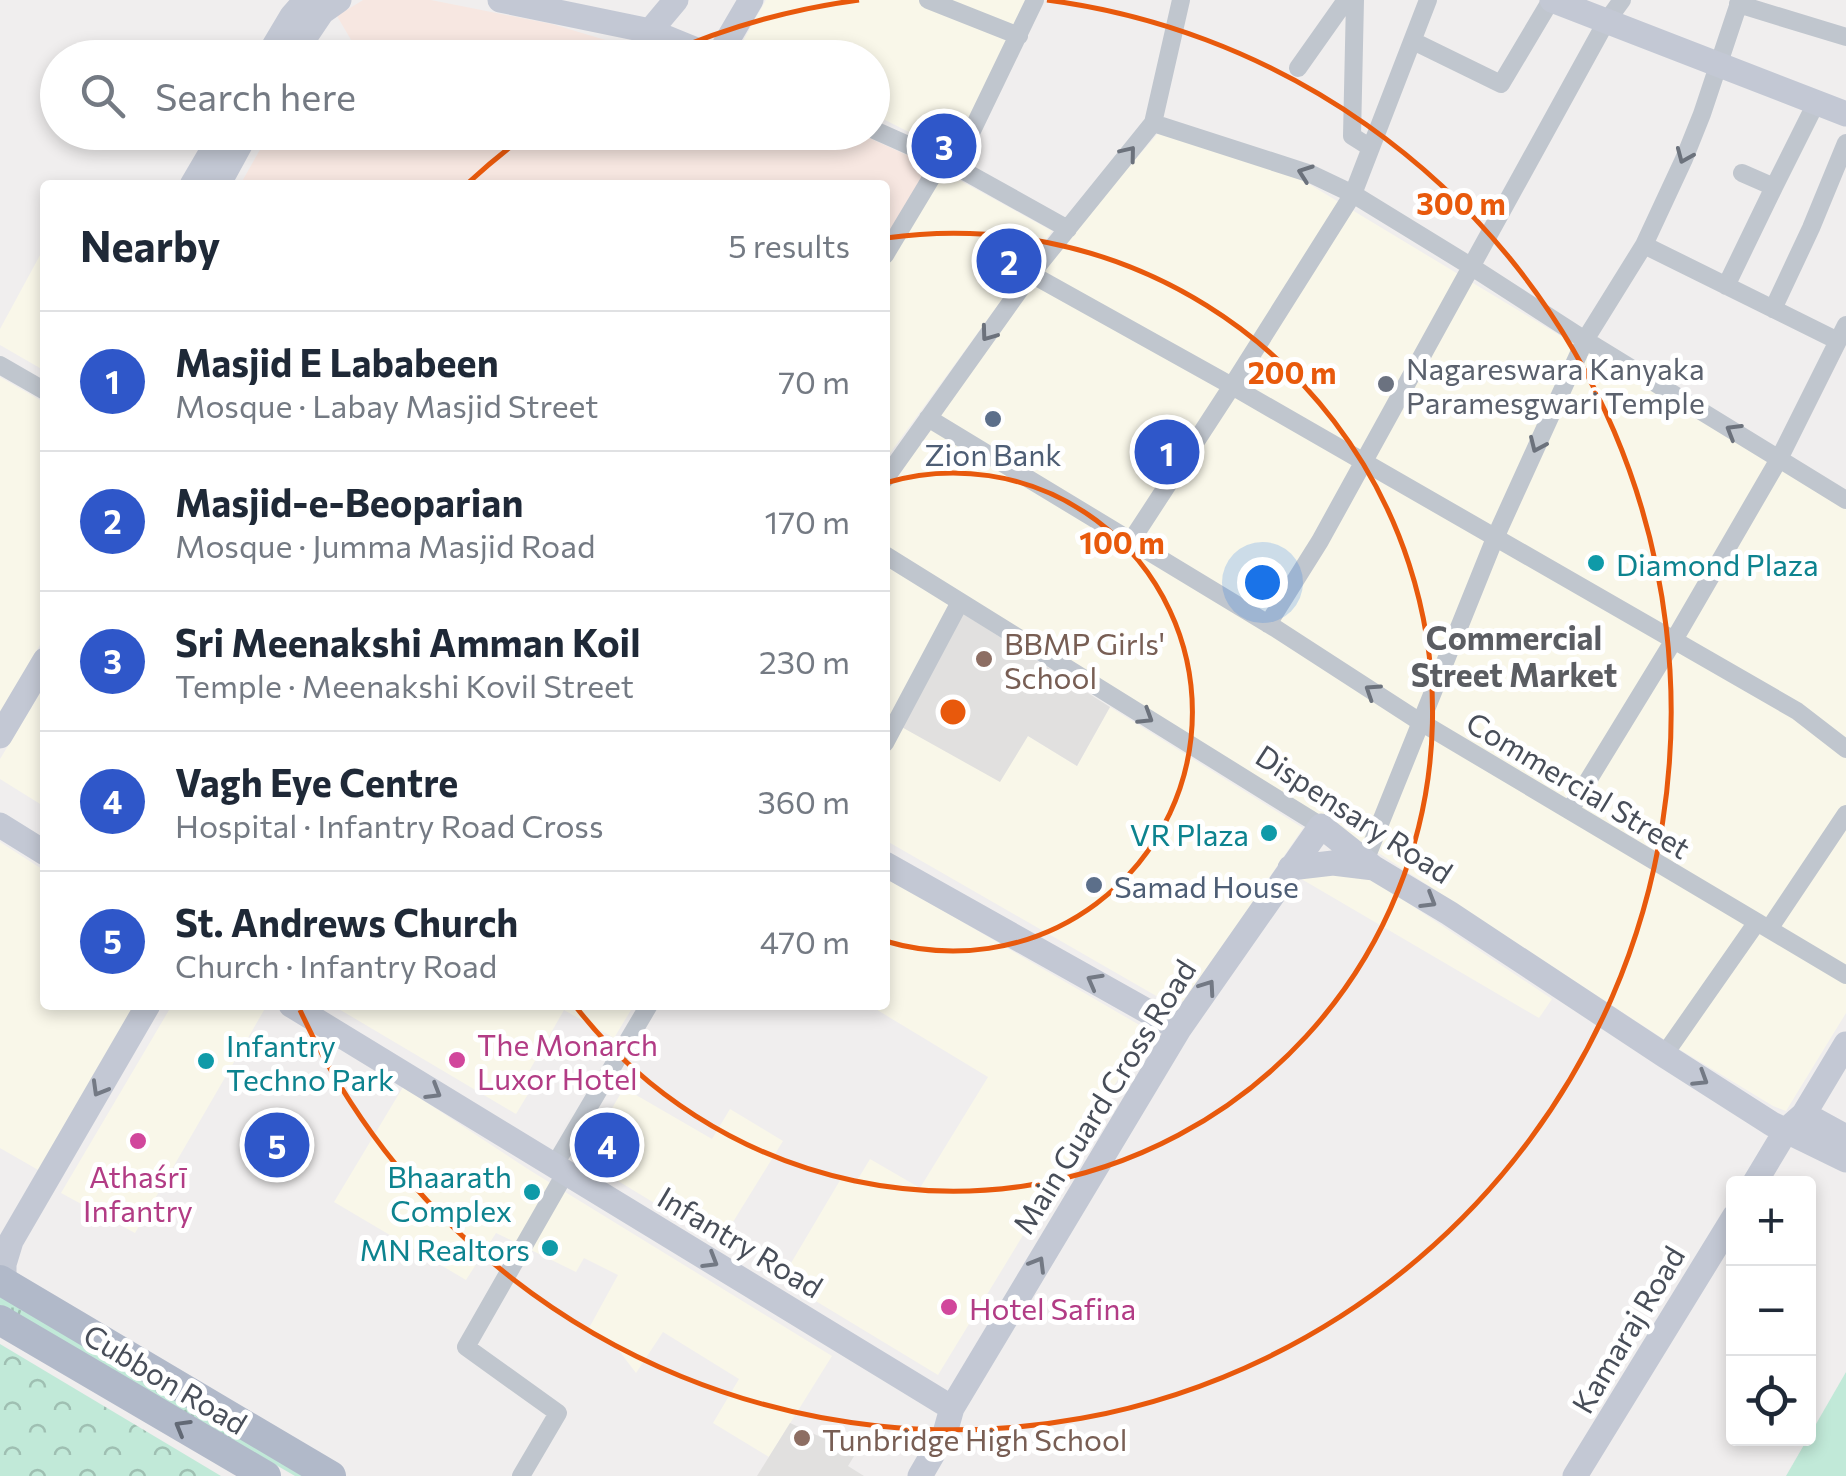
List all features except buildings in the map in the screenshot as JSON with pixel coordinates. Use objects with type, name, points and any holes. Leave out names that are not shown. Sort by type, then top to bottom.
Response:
[{"type":"main road","name":"Cubbon Road","points":[[2,1281],[332,1476]]},
{"type":"main road","name":"Cubbon Road","points":[[0,1320],[266,1476]]},
{"type":"street","points":[[278,40],[306,0]]},
{"type":"street","points":[[303,40],[322,12],[339,0]]},
{"type":"street","points":[[500,0],[650,31],[672,40]]},
{"type":"street","points":[[650,31],[676,0]]},
{"type":"street","points":[[727,40],[751,0]]},
{"type":"street","points":[[928,0],[1019,36]]},
{"type":"street","points":[[890,248],[948,163],[1035,0]]},
{"type":"street","points":[[890,472],[1031,274],[1153,124],[1181,0]]},
{"type":"street","points":[[1298,68],[1346,0]]},
{"type":"street","points":[[1355,0],[1352,136],[1371,148]]},
{"type":"street","points":[[1131,541],[1353,194],[1428,0]]},
{"type":"street","points":[[1413,40],[1502,84],[1552,0],[1846,114]]},
{"type":"street","points":[[1268,624],[1320,541],[1606,22],[1622,0]]},
{"type":"street","points":[[1290,868],[1370,865],[1495,538],[1585,340],[1644,245],[1684,159],[1739,2],[1846,37]]},
{"type":"street","points":[[1726,286],[1816,103]]},
{"type":"street","points":[[1153,124],[1310,174],[1353,194],[1846,500]]},
{"type":"street","points":[[890,137],[948,163],[1068,229]]},
{"type":"street","points":[[1774,309],[1846,142]]},
{"type":"street","points":[[195,180],[212,150]]},
{"type":"street","points":[[221,180],[237,150]]},
{"type":"street","points":[[1742,174],[1774,187]]},
{"type":"street","points":[[1570,810],[1780,460],[1841,341],[1644,245]]},
{"type":"street","points":[[1031,274],[1797,711],[1846,749]]},
{"type":"street","points":[[0,365],[40,387]]},
{"type":"street","name":"Commercial Street","points":[[928,418],[1422,722],[1846,975]]},
{"type":"street","name":"Dispensary Road","points":[[890,558],[1321,826],[1370,865],[1772,1124],[1797,1126]]},
{"type":"street","points":[[890,734],[960,602]]},
{"type":"street","points":[[0,736],[40,668]]},
{"type":"street","points":[[1664,1056],[1846,814]]},
{"type":"street","points":[[0,825],[40,850]]},
{"type":"street","name":"Main Guard Cross Road","points":[[920,1476],[946,1433],[952,1408],[1179,1029],[1321,826]]},
{"type":"street","points":[[890,867],[1179,1029]]},
{"type":"street","points":[[2,1281],[11,1242],[145,1010]]},
{"type":"street","name":"Infantry Road","points":[[299,1010],[952,1408]]},
{"type":"street","points":[[521,1476],[558,1414],[466,1347],[646,1010]]},
{"type":"street","points":[[1760,1176],[1797,1126],[1846,1044]]},
{"type":"street","points":[[1797,1126],[1846,1137]]},
{"type":"street","points":[[1797,1126],[1846,1160]]},
{"type":"street","points":[[1775,1176],[1797,1126]]},
{"type":"street","name":"Kamaraj Road","points":[[1575,1476],[1726,1230]]},
{"type":"street","name":"Kamaraj Road","points":[[1594,1476],[1726,1259]]},
{"type":"street","name":"Main Guard Cross Road","points":[[902,1476],[932,1425],[952,1408]]},
{"type":"shaded area","points":[[363,0],[431,0],[552,24],[605,40],[351,40],[337,16]]},
{"type":"shaded area","points":[[766,0],[1032,0],[969,135],[951,128],[941,148],[890,122],[890,40],[744,40]]},
{"type":"shaded area","points":[[1160,131],[1304,181],[1846,508],[1846,1013],[1786,1111],[1674,1046],[1377,852],[890,549],[890,484],[1032,279]]},
{"type":"shaded area","points":[[890,147],[931,166],[890,236],[890,180],[243,180],[260,150]]},
{"type":"shaded area","points":[[941,170],[1052,231],[890,453],[890,257]]},
{"type":"shaded area","points":[[40,255],[40,368],[0,345],[0,329]]},
{"type":"shaded area","points":[[0,377],[40,400],[40,645],[0,715]]},
{"type":"shaded area","points":[[890,567],[959,611],[1028,736],[1077,766],[1110,707],[1303,828],[1186,1000],[1172,1005],[890,843]]},
{"type":"shaded area","name":"BBMP Girls' School","points":[[959,611],[1110,707],[1077,766],[1028,736],[1000,782],[898,725]]},
{"type":"shaded area","points":[[40,693],[40,804],[0,779],[0,759]]},
{"type":"shaded area","points":[[0,842],[40,868],[40,1010],[136,1010],[40,1171],[0,1148]]},
{"type":"shaded area","points":[[1363,873],[1552,999],[1539,1018],[1298,877]]},
{"type":"shaded area","points":[[890,880],[1148,1030],[938,1375],[781,1280],[842,1177],[855,1184],[870,1159],[920,1188],[988,1077],[877,1010],[890,1010]]},
{"type":"shaded area","points":[[169,1010],[264,1010],[135,1233],[61,1193]]},
{"type":"shaded area","points":[[340,1010],[564,1010],[528,1073],[537,1079],[516,1114]]},
{"type":"shaded area","points":[[564,1010],[631,1010],[614,1038]]},
{"type":"shaded area","points":[[403,1087],[531,1171],[832,1356],[769,1457],[713,1423],[739,1379],[663,1332],[636,1373],[620,1352],[589,1328],[618,1275],[584,1258],[576,1272],[496,1233],[466,1280],[334,1202]]},
{"type":"shaded area","points":[[624,1088],[712,1139],[730,1109],[783,1141],[720,1243],[582,1159]]},
{"type":"shaded area","name":"Tunbridge High School","points":[[790,1423],[856,1453],[848,1466],[864,1476],[757,1476]]},
{"type":"green space","points":[[0,1296],[308,1476],[295,1476],[0,1305]]},
{"type":"green space","points":[[0,1344],[221,1476],[0,1476]]},
{"type":"green space","points":[[1846,1372],[1846,1476],[1786,1476],[1803,1446],[1816,1446],[1816,1424]]},
{"type":"place","name":"Sri Meenakshi Amman Koil","points":[[944,146]]},
{"type":"place","name":"Masjid-e-Beoparian","points":[[1009,261]]},
{"type":"place","name":"Nagareswara Kanyaka Paramesgwari Temple","points":[[1386,384]]},
{"type":"place","name":"Zion Bank","points":[[993,419]]},
{"type":"place","name":"Masjid E Lababeen","points":[[1167,452]]},
{"type":"place","name":"Diamond Plaza","points":[[1596,563]]},
{"type":"place","name":"BBMP Girls' School","points":[[984,659]]},
{"type":"place","name":"VR Plaza","points":[[1269,833]]},
{"type":"place","name":"Samad House","points":[[1094,885]]},
{"type":"place","name":"The Monarch Luxor Hotel","points":[[457,1060]]},
{"type":"place","name":"Infantry Techno Park","points":[[206,1061]]},
{"type":"place","name":"Athaśrī Infantry","points":[[138,1141]]},
{"type":"place","name":"St. Andrews Church","points":[[277,1145]]},
{"type":"place","name":"Vagh Eye Centre","points":[[607,1145]]},
{"type":"place","name":"Bhaarath Complex","points":[[532,1192]]},
{"type":"place","name":"MN Realtors","points":[[550,1248]]},
{"type":"place","name":"Hotel Safina","points":[[949,1307]]},
{"type":"place","name":"Tunbridge High School","points":[[802,1438]]},
{"type":"district","name":"Commercial Street Market","points":[[1514,656]]}]
